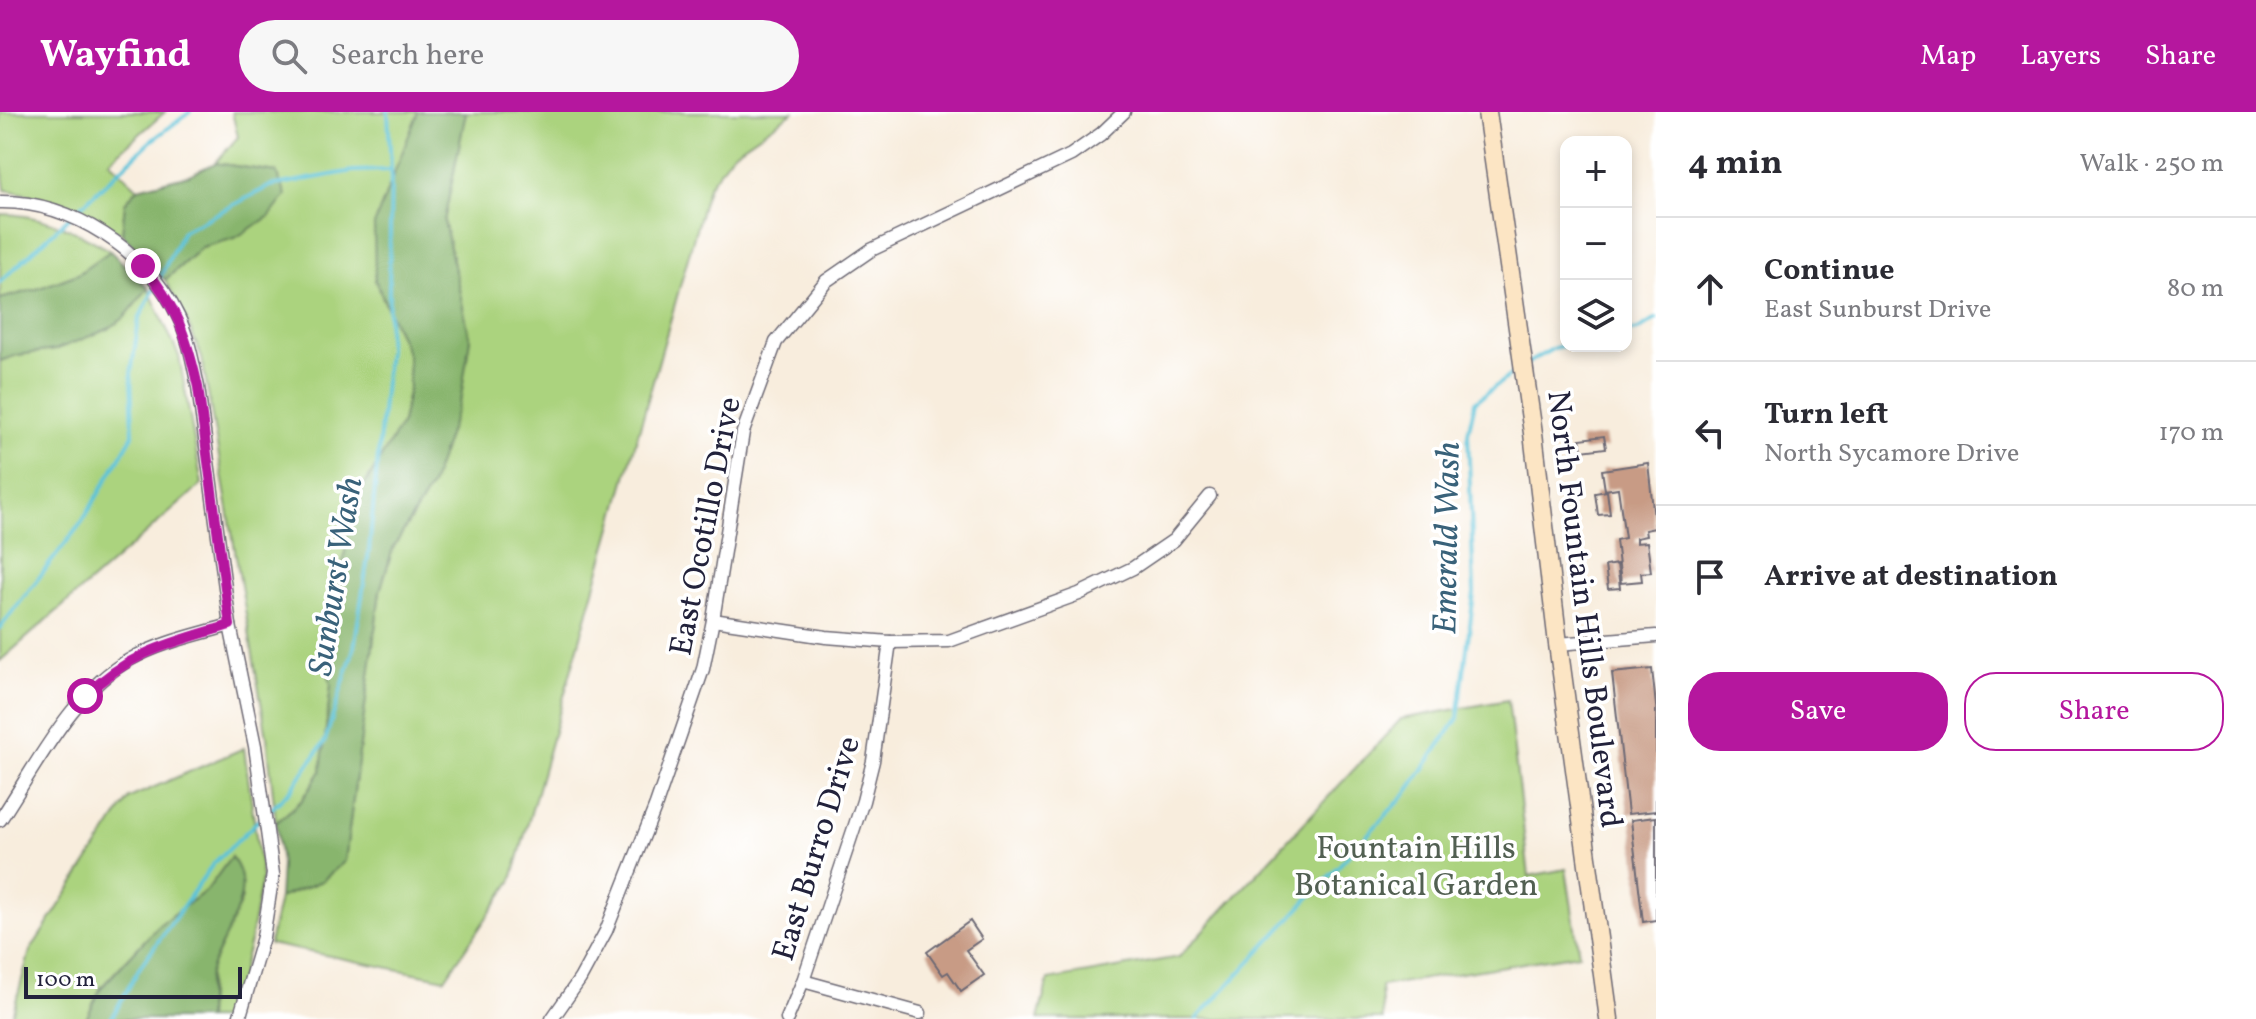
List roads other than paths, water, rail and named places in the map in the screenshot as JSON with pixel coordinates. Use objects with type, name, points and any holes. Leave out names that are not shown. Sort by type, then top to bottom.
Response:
[{"type":"main road","name":"North Fountain Hills Boulevard","points":[[1487,112],[1533,433],[1609,1019]]},
{"type":"street","name":"East Ocotillo Drive","points":[[552,1019],[594,956],[656,805],[703,669],[743,432],[776,342],[826,281],[871,250],[1071,155],[1101,134],[1124,112]]},
{"type":"street","points":[[0,202],[26,205],[75,218],[120,246],[143,266],[163,290],[179,316],[190,350],[198,387],[230,625],[255,746],[273,874],[263,937],[239,1019]]},
{"type":"street","points":[[713,620],[826,637],[890,642],[949,641],[1079,594],[1133,568],[1174,540],[1210,496]]},
{"type":"street","points":[[0,820],[70,714],[102,680],[131,659],[163,645],[230,625]]},
{"type":"street","points":[[1558,644],[1656,636]]},
{"type":"street","name":"East Burro Drive","points":[[787,1019],[803,981],[863,801],[873,761],[890,642]]},
{"type":"street","points":[[803,981],[920,1013]]},
{"type":"waterway","points":[[0,282],[151,141],[190,112]]},
{"type":"waterway","name":"Sunburst Wash","points":[[269,811],[291,790],[325,741],[354,648],[369,551],[388,349],[391,170],[388,112]]},
{"type":"waterway","points":[[0,628],[82,522],[133,435],[131,374],[139,319],[183,231],[270,186],[353,171],[390,170]]},
{"type":"waterway","name":"Emerald Wash","points":[[1632,331],[1656,319]]},
{"type":"waterway","name":"Emerald Wash","points":[[1528,363],[1560,346]]},
{"type":"waterway","name":"Emerald Wash","points":[[1197,1019],[1409,790],[1458,718],[1474,593],[1468,433],[1475,402],[1517,370]]},
{"type":"waterway","name":"Sunburst Wash","points":[[111,1019],[140,967],[213,864],[262,817]]},
{"type":"park label","name":"Fountain Hills Botanical Garden","points":[[1416,866]]}]
